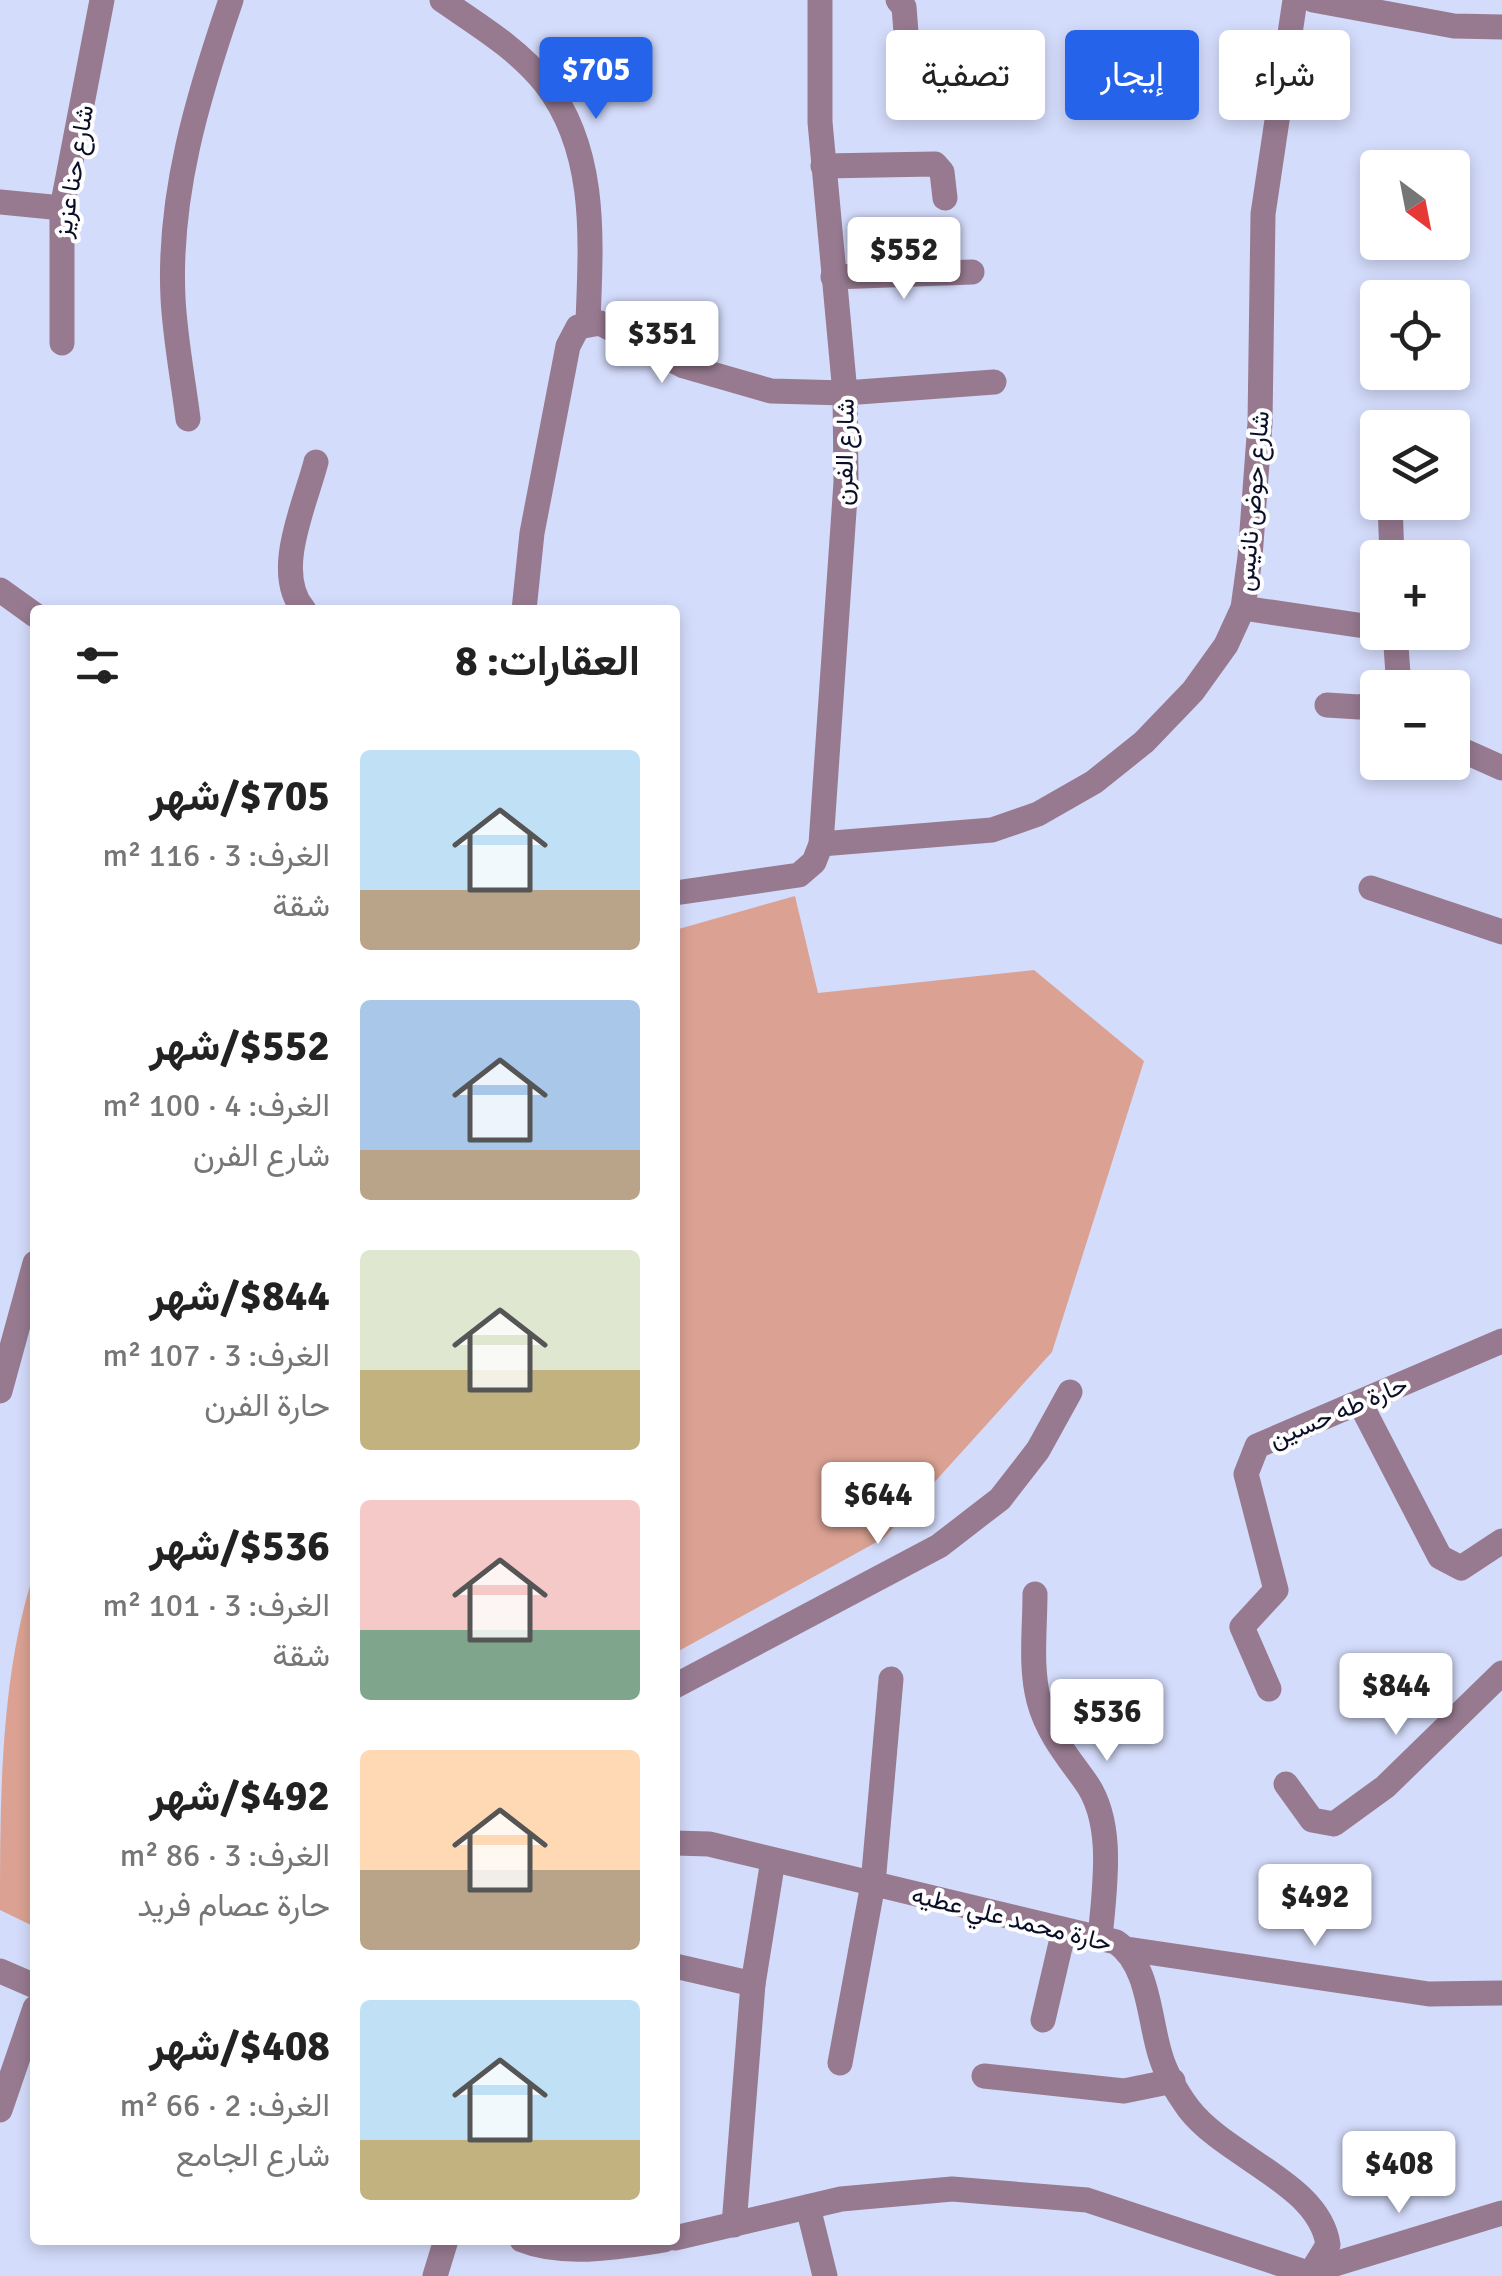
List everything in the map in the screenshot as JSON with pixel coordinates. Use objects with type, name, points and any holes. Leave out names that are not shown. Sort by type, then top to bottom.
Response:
[{"type":"street","name":"شارع حنا عزيز","points":[[62,343],[62,208],[102,0]]},
{"type":"street","points":[[188,419],[173,298],[174,244],[184,163],[200,92],[231,0]]},
{"type":"street","points":[[442,0],[508,45],[546,84],[576,142],[592,216],[588,322]]},
{"type":"street","name":"شارع الفرن","points":[[820,0],[824,166],[845,393],[846,482],[821,844]]},
{"type":"street","points":[[898,0],[904,6],[906,30]]},
{"type":"street","name":"شارع حوض نانيس","points":[[821,844],[992,830],[1038,814],[1094,782],[1144,742],[1193,692],[1226,645],[1243,608],[1260,423],[1264,196],[1295,0]]},
{"type":"street","points":[[1313,0],[1454,26],[1502,27]]},
{"type":"street","points":[[824,166],[935,164],[942,172],[944,198]]},
{"type":"street","points":[[0,202],[62,208]]},
{"type":"street","points":[[833,277],[972,272]]},
{"type":"street","points":[[525,605],[532,533],[568,346],[578,326],[600,323],[684,366],[724,381],[771,391],[845,393],[994,382]]},
{"type":"street","points":[[299,605],[293,598],[288,575],[316,462]]},
{"type":"street","points":[[0,590],[30,611]]},
{"type":"street","points":[[1243,608],[1360,625]]},
{"type":"street","points":[[1327,705],[1360,707]]},
{"type":"street","points":[[1470,754],[1502,768]]},
{"type":"street","points":[[680,892],[799,875],[814,862],[821,844]]},
{"type":"street","points":[[1371,888],[1502,932]]},
{"type":"street","points":[[0,1390],[30,1281]]},
{"type":"street","name":"حارة طه حسين","points":[[1269,1689],[1242,1627],[1271,1599],[1276,1578],[1248,1490],[1249,1460],[1257,1446],[1502,1341]]},
{"type":"street","points":[[680,1683],[938,1546],[1000,1499],[1038,1450],[1070,1392]]},
{"type":"street","points":[[1360,1403],[1440,1558],[1461,1568],[1496,1555]]},
{"type":"street","points":[[1035,1594],[1040,1702],[1070,1764],[1088,1783],[1102,1828],[1106,1864],[1100,1938]]},
{"type":"street","points":[[1286,1784],[1312,1820],[1334,1824],[1385,1786],[1502,1673]]},
{"type":"street","points":[[840,2063],[874,1884],[892,1679]]},
{"type":"street","name":"حارة محمد علي عطيه","points":[[680,1843],[709,1844],[1100,1938],[1127,1949],[1138,1969],[1161,2060],[1209,2134],[1311,2204],[1325,2225],[1328,2246],[1314,2274]]},
{"type":"street","points":[[734,2224],[753,1984],[774,1860]]},
{"type":"street","points":[[1043,2020],[1064,1930]]},
{"type":"street","points":[[1127,1949],[1429,1994],[1502,1993]]},
{"type":"street","points":[[680,1967],[753,1984]]},
{"type":"street","points":[[0,1970],[30,1984]]},
{"type":"street","points":[[0,2110],[30,2023]]},
{"type":"street","points":[[984,2076],[1124,2091],[1173,2081]]},
{"type":"street","points":[[680,2237],[841,2199],[952,2189],[1087,2200],[1219,2247],[1314,2274],[1502,2213]]},
{"type":"street","points":[[808,2207],[825,2276]]},
{"type":"street","points":[[436,2276],[445,2245]]},
{"type":"street","points":[[534,2245],[566,2245]]},
{"type":"shaded area","points":[[795,896],[818,993],[1034,970],[1144,1061],[1052,1352],[884,1538],[680,1650],[680,929]]},
{"type":"shaded area","points":[[30,1587],[30,1925],[0,1910],[4,1737]]}]
